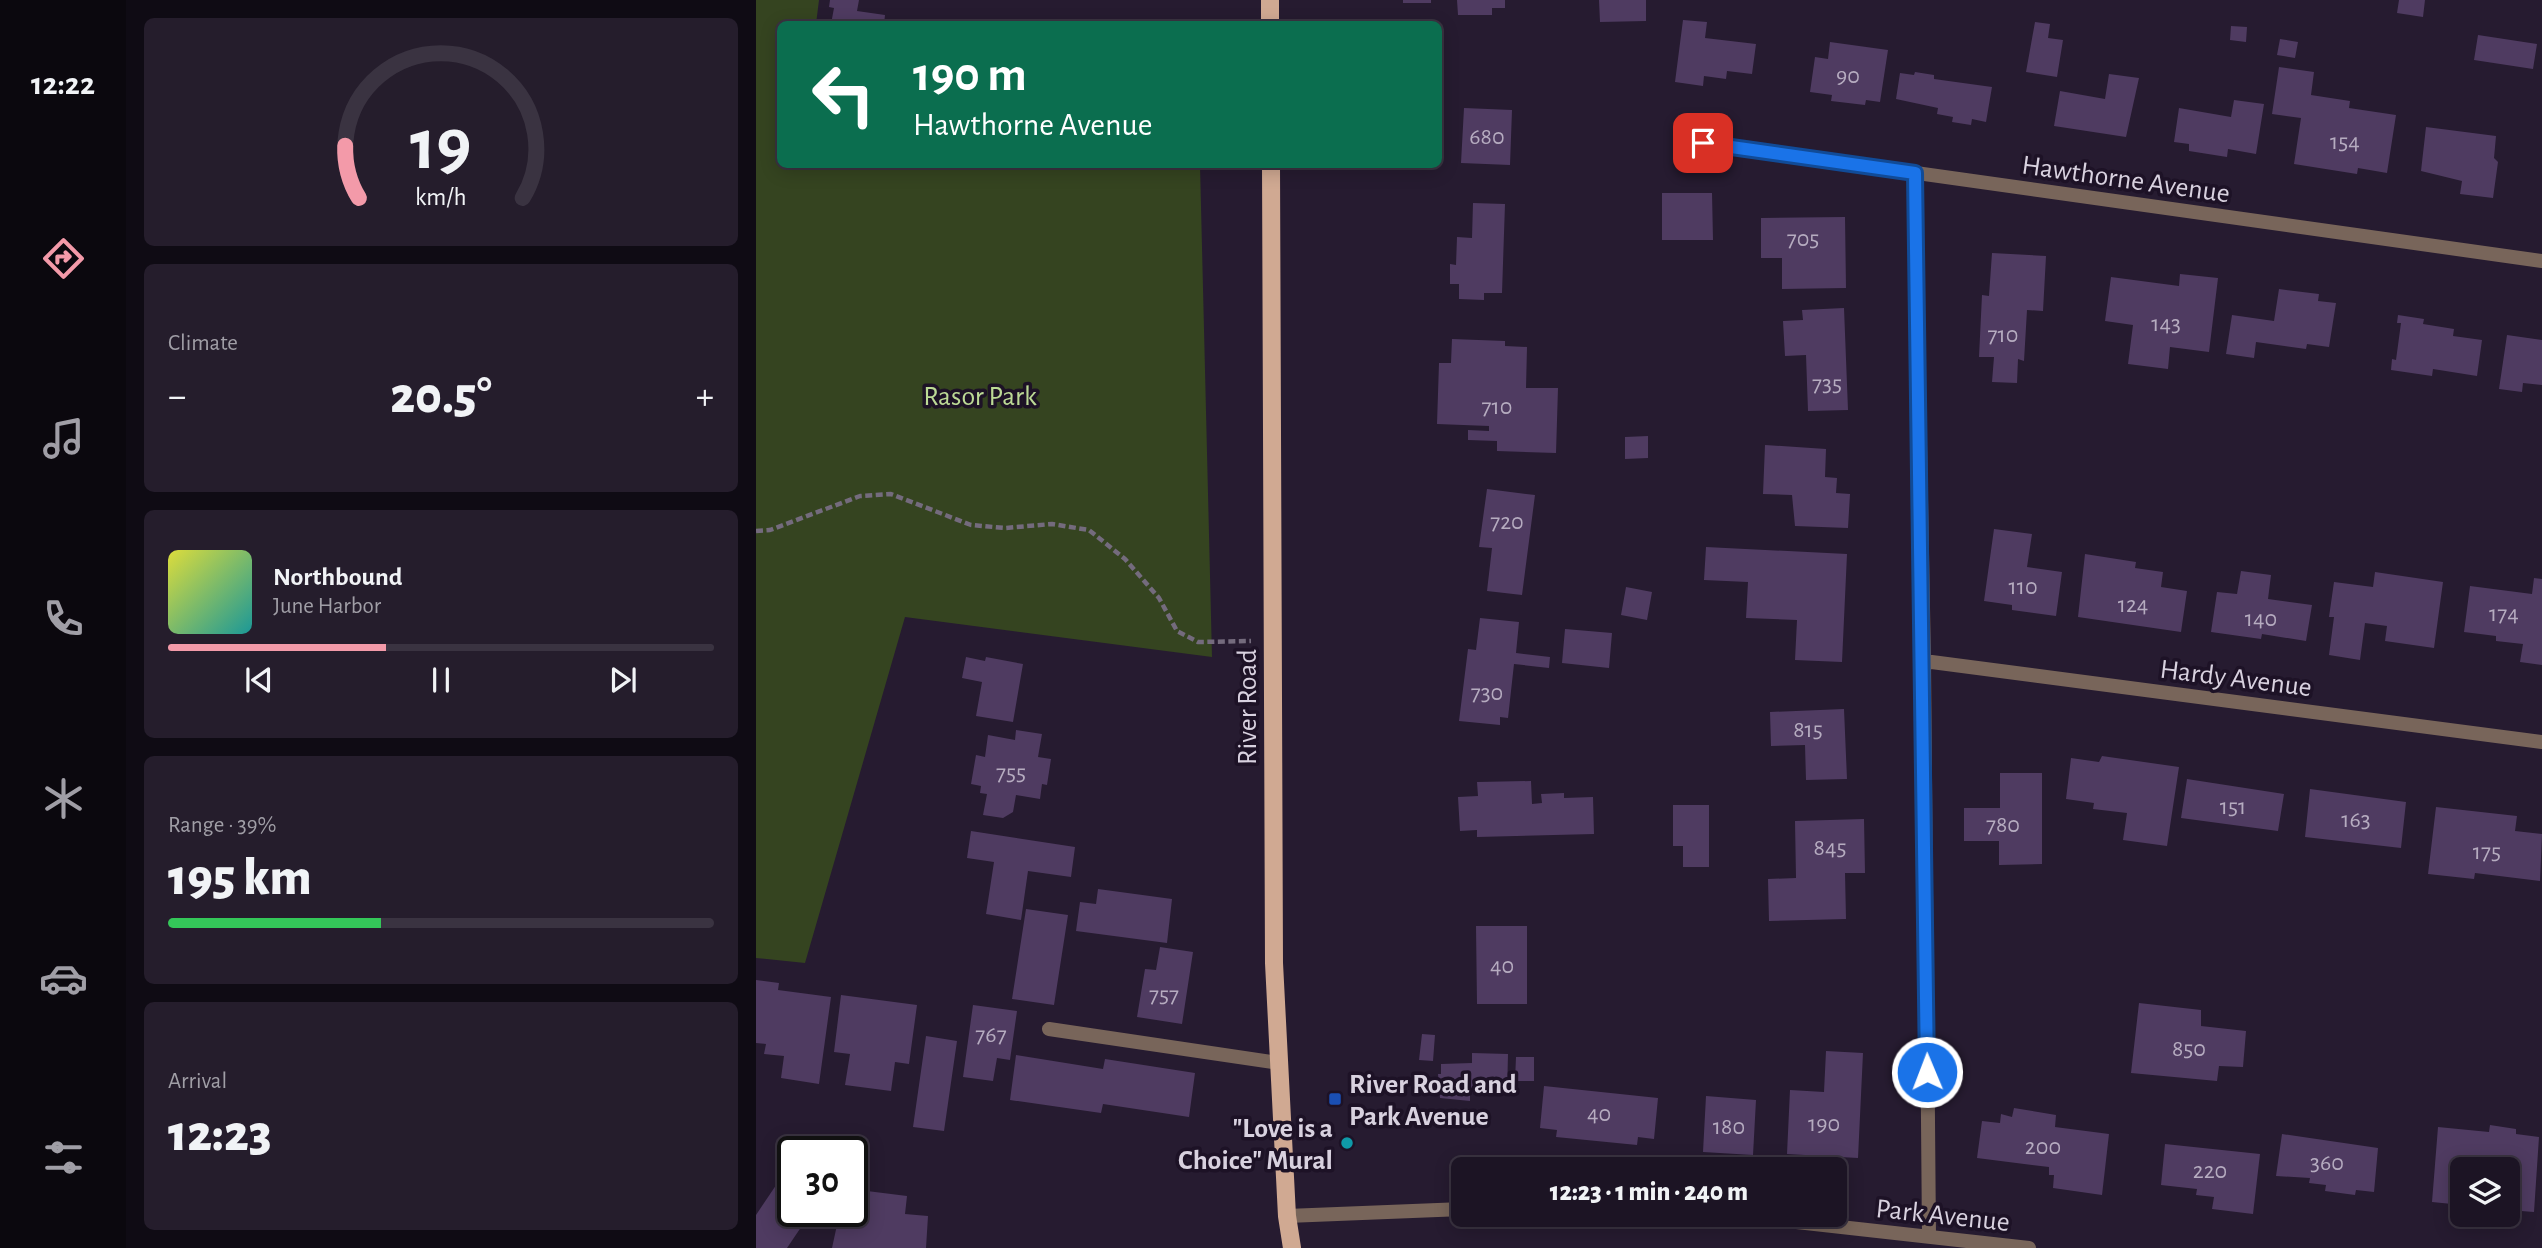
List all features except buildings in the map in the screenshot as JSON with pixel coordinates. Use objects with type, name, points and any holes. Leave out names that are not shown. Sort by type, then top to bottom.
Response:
[{"type":"main road","points":[[1270,0],[1270,21]]},
{"type":"main road","name":"River Road","points":[[1270,168],[1274,963],[1287,1216],[1292,1248]]},
{"type":"street","name":"Hawthorne Avenue","points":[[1703,143],[2542,261]]},
{"type":"street","points":[[1915,173],[1924,661],[1928,1237]]},
{"type":"street","name":"Hardy Avenue","points":[[1924,661],[2542,742]]},
{"type":"street","points":[[1049,1029],[1279,1063]]},
{"type":"street","points":[[1287,1216],[1451,1209]]},
{"type":"street","name":"Park Avenue","points":[[1840,1227],[2029,1248]]},
{"type":"path","points":[[756,531],[770,530],[860,496],[891,494],[971,525],[1006,528],[1052,524],[1089,530],[1125,559],[1159,598],[1177,631],[1198,642],[1272,641]]},
{"type":"green space","name":"Rasor Park","points":[[756,0],[819,0],[816,21],[777,21],[777,168],[1200,168],[1212,657],[905,617],[805,963],[756,958]]},
{"type":"place","name":"River Road and Park Avenue","points":[[1335,1099]]},
{"type":"place","name":"\"Love is a Choice\" Mural","points":[[1347,1143]]},
{"type":"route","points":[[1703,143],[1915,173],[1924,661],[1927,1072]]}]
